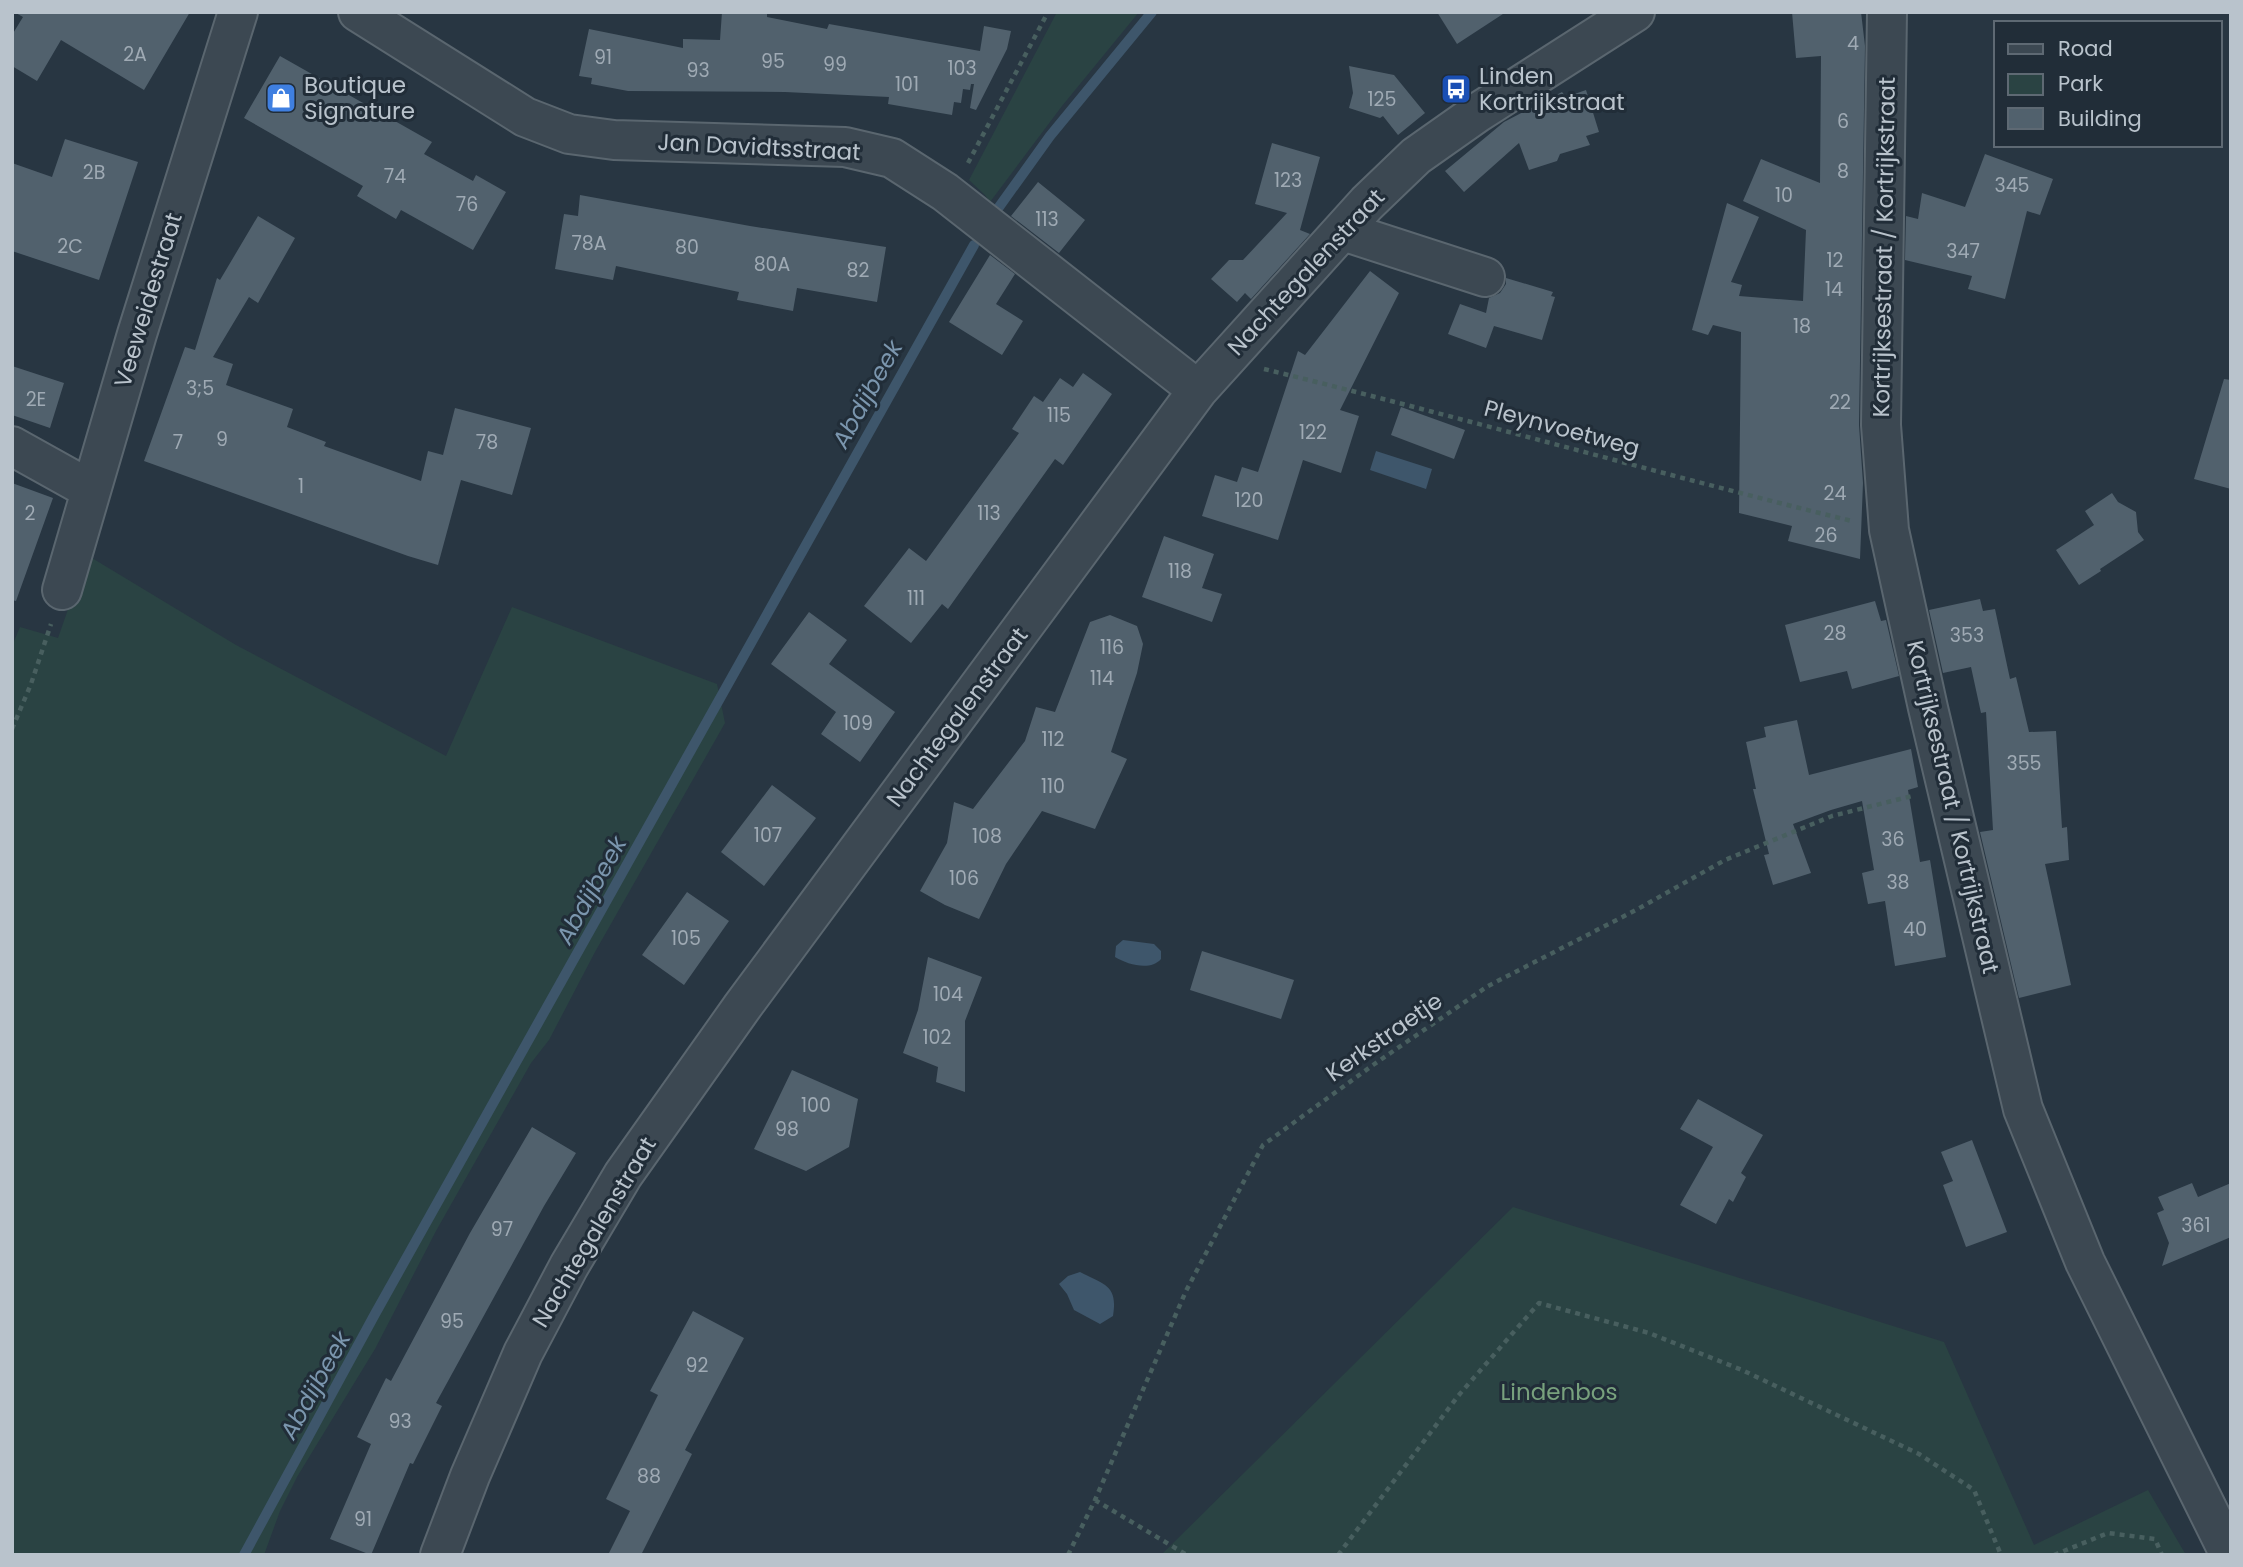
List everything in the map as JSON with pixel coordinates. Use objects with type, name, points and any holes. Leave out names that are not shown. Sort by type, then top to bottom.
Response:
[{"type":"street","name":"Veeweidestraat","points":[[62,590],[137,334],[238,12]]},
{"type":"street","name":"Jan Davidtsstraat","points":[[358,12],[525,117],[569,134],[614,141],[845,147],[892,158],[946,192],[1198,390]]},
{"type":"street","name":"Nachtegalenstraat","points":[[440,1555],[470,1476],[523,1353],[569,1266],[623,1175],[742,1007],[1198,390],[1343,231],[1416,156],[1477,113],[1588,24],[1635,12]]},
{"type":"street","name":"Kortrijksestraat / Kortrijkstraat","points":[[1887,12],[1881,425],[1889,530],[1946,788],[2000,1003],[2023,1109],[2085,1262],[2230,1555]]},
{"type":"street","points":[[1343,231],[1485,277]]},
{"type":"street","points":[[12,446],[91,490]]},
{"type":"path","points":[[946,192],[972,159],[1048,12]]},
{"type":"path","name":"Pleynvoetweg","points":[[1226,360],[1403,403],[1728,491],[1889,530]]},
{"type":"path","points":[[12,729],[31,684],[62,590]]},
{"type":"path","name":"Kerkstraetje","points":[[1068,1555],[1095,1500],[1186,1291],[1264,1145],[1373,1065],[1488,986],[1636,910],[1725,860],[1832,816],[1946,788]]},
{"type":"path","points":[[1338,1555],[1458,1396],[1539,1303],[1649,1333],[1742,1370],[1919,1454],[1975,1490],[2001,1555]]},
{"type":"path","points":[[1095,1500],[1187,1555]]},
{"type":"path","points":[[2054,1555],[2108,1534],[2155,1539],[2162,1555]]},
{"type":"green space","points":[[1057,12],[1139,12],[1062,106],[990,202],[969,180]]},
{"type":"green space","points":[[87,555],[236,645],[446,756],[512,607],[717,684],[725,723],[595,952],[549,1040],[531,1063],[436,1231],[375,1349],[297,1477],[280,1511],[264,1555],[12,1555],[12,646],[20,627],[58,638]]},
{"type":"green space","name":"Lindenbos","points":[[1513,1207],[1944,1342],[2034,1545],[2148,1490],[2186,1555],[1161,1555]]},
{"type":"water","points":[[1376,451],[1432,469],[1426,489],[1370,470]]},
{"type":"water","points":[[1123,940],[1154,944],[1161,951],[1161,959],[1145,966],[1120,960],[1115,957],[1116,946]]},
{"type":"water","points":[[1080,1272],[1103,1283],[1111,1292],[1113,1316],[1100,1324],[1074,1310],[1059,1284],[1068,1276]]},
{"type":"building","points":[[14,12],[190,12],[144,90],[61,40],[37,81],[12,66],[12,35],[23,17]]},
{"type":"building","points":[[722,12],[767,12],[767,17],[827,29],[829,24],[980,51],[984,26],[1011,31],[1007,49],[976,110],[970,108],[974,84],[971,84],[970,90],[963,89],[961,103],[954,102],[952,115],[888,104],[889,97],[785,92],[628,91],[591,84],[592,78],[579,76],[589,29],[683,48],[683,39],[720,40]]},
{"type":"building","points":[[1437,12],[1506,12],[1457,44]]},
{"type":"building","points":[[1792,12],[1861,12],[1865,46],[1859,425],[1863,483],[1860,559],[1788,541],[1792,526],[1739,513],[1741,332],[1713,325],[1708,335],[1692,330],[1727,203],[1759,217],[1731,282],[1742,285],[1739,296],[1803,301],[1806,230],[1743,201],[1761,159],[1820,183],[1821,56],[1796,58]]},
{"type":"building","points":[[280,56],[432,142],[424,154],[473,181],[476,175],[506,192],[473,250],[401,210],[396,219],[357,196],[363,186],[244,118]]},
{"type":"building","points":[[1349,66],[1394,75],[1425,113],[1398,135],[1383,116],[1380,118],[1349,108],[1353,93]]},
{"type":"building","points":[[1586,90],[1599,132],[1586,136],[1590,145],[1560,154],[1557,161],[1529,170],[1519,143],[1464,192],[1445,171],[1504,122],[1562,92],[1566,97]]},
{"type":"building","points":[[65,139],[138,162],[99,280],[12,251],[12,163],[52,177]]},
{"type":"building","points":[[1272,143],[1320,157],[1300,230],[1310,234],[1251,299],[1245,293],[1237,302],[1211,279],[1229,260],[1243,260],[1287,213],[1255,204]]},
{"type":"building","points":[[1985,154],[2053,179],[2040,215],[2027,211],[2005,299],[1968,289],[1972,276],[1905,260],[1906,216],[1918,219],[1922,193],[1965,207]]},
{"type":"building","points":[[1038,182],[1085,220],[1059,253],[1011,216]]},
{"type":"building","points":[[580,195],[886,247],[877,302],[797,288],[793,311],[737,300],[739,292],[616,266],[613,280],[555,269],[564,214],[578,216]]},
{"type":"building","points":[[258,216],[295,238],[258,303],[249,297],[213,357],[233,364],[226,385],[293,409],[287,427],[326,442],[324,446],[421,481],[428,451],[443,455],[455,408],[531,428],[512,495],[461,480],[438,565],[144,461],[185,347],[195,350],[217,278],[220,280]]},
{"type":"building","points":[[990,255],[1015,274],[996,304],[1023,321],[1002,355],[949,322]]},
{"type":"building","points":[[1370,271],[1399,293],[1340,410],[1359,416],[1341,473],[1303,460],[1278,540],[1202,516],[1215,475],[1237,482],[1242,467],[1258,472],[1298,351],[1305,355]]},
{"type":"building","points":[[1506,278],[1553,292],[1551,296],[1555,297],[1542,340],[1494,326],[1486,348],[1448,334],[1460,304],[1486,313],[1489,298],[1500,293],[1506,284]]},
{"type":"building","points":[[12,366],[64,383],[50,428],[12,415]]},
{"type":"building","points":[[1083,373],[1112,394],[1063,465],[1055,459],[948,609],[942,604],[911,643],[864,606],[909,548],[926,561],[1019,433],[1012,429],[1034,396],[1043,402],[1060,378],[1073,387]]},
{"type":"building","points":[[2224,379],[2231,380],[2231,489],[2194,479]]},
{"type":"building","points":[[1401,407],[1465,430],[1454,459],[1391,435]]},
{"type":"building","points":[[12,483],[53,498],[16,601],[12,600]]},
{"type":"building","points":[[2112,493],[2118,502],[2136,512],[2138,532],[2144,540],[2079,585],[2056,550],[2094,525],[2085,511]]},
{"type":"building","points":[[1164,536],[1214,554],[1202,588],[1222,594],[1212,622],[1142,597]]},
{"type":"building","points":[[1980,599],[1983,611],[1995,609],[2010,679],[2016,677],[2029,732],[2056,731],[2062,828],[2067,827],[2069,860],[2045,864],[2071,985],[2019,998],[1980,832],[1993,830],[1986,712],[1981,713],[1971,667],[1943,673],[1929,610]]},
{"type":"building","points":[[1875,601],[1881,621],[1886,620],[1899,676],[1852,689],[1847,671],[1800,682],[1785,625]]},
{"type":"building","points":[[809,612],[847,640],[829,664],[895,712],[860,762],[821,734],[836,712],[771,664]]},
{"type":"building","points":[[1110,615],[1137,626],[1143,644],[1137,673],[1111,752],[1127,759],[1095,829],[1042,811],[1006,864],[979,919],[920,891],[947,843],[954,802],[973,809],[1025,741],[1036,707],[1055,712],[1090,622]]},
{"type":"building","points":[[1797,720],[1809,775],[1911,749],[1918,787],[1908,790],[1920,862],[1930,860],[1946,957],[1895,966],[1885,901],[1868,904],[1862,873],[1874,870],[1862,801],[1793,824],[1811,873],[1773,885],[1764,855],[1769,854],[1753,789],[1756,789],[1746,742],[1766,737],[1764,727]]},
{"type":"building","points":[[772,785],[816,818],[764,886],[721,852]]},
{"type":"building","points":[[687,892],[729,921],[684,985],[642,955]]},
{"type":"building","points":[[1202,951],[1294,980],[1281,1019],[1190,990]]},
{"type":"building","points":[[928,957],[982,977],[965,1021],[965,1092],[936,1082],[938,1067],[903,1053],[918,1010]]},
{"type":"building","points":[[792,1070],[858,1099],[849,1147],[806,1171],[754,1149]]},
{"type":"building","points":[[1698,1099],[1763,1135],[1741,1173],[1746,1177],[1733,1202],[1729,1199],[1716,1224],[1680,1205],[1713,1147],[1680,1129]]},
{"type":"building","points":[[532,1127],[576,1153],[436,1403],[442,1406],[413,1464],[410,1463],[371,1555],[330,1539],[371,1444],[357,1437],[386,1378],[391,1381],[470,1233]]},
{"type":"building","points":[[1972,1140],[2007,1232],[1966,1247],[1943,1185],[1953,1181],[1941,1152]]},
{"type":"building","points":[[2192,1183],[2198,1197],[2231,1183],[2231,1237],[2162,1266],[2169,1243],[2157,1213],[2164,1210],[2158,1197]]},
{"type":"building","points":[[693,1311],[744,1338],[685,1450],[692,1454],[641,1555],[608,1555],[630,1511],[606,1499],[658,1395],[650,1391]]},
{"type":"waterway","name":"Abdijbeek","points":[[999,207],[1050,136],[1152,12]]},
{"type":"waterway","name":"Abdijbeek","points":[[244,1555],[375,1314],[974,245]]},
{"type":"place","name":"Linden Kortrijkstraat","points":[[1456,89]]},
{"type":"place","name":"Boutique Signature","points":[[281,98]]}]
